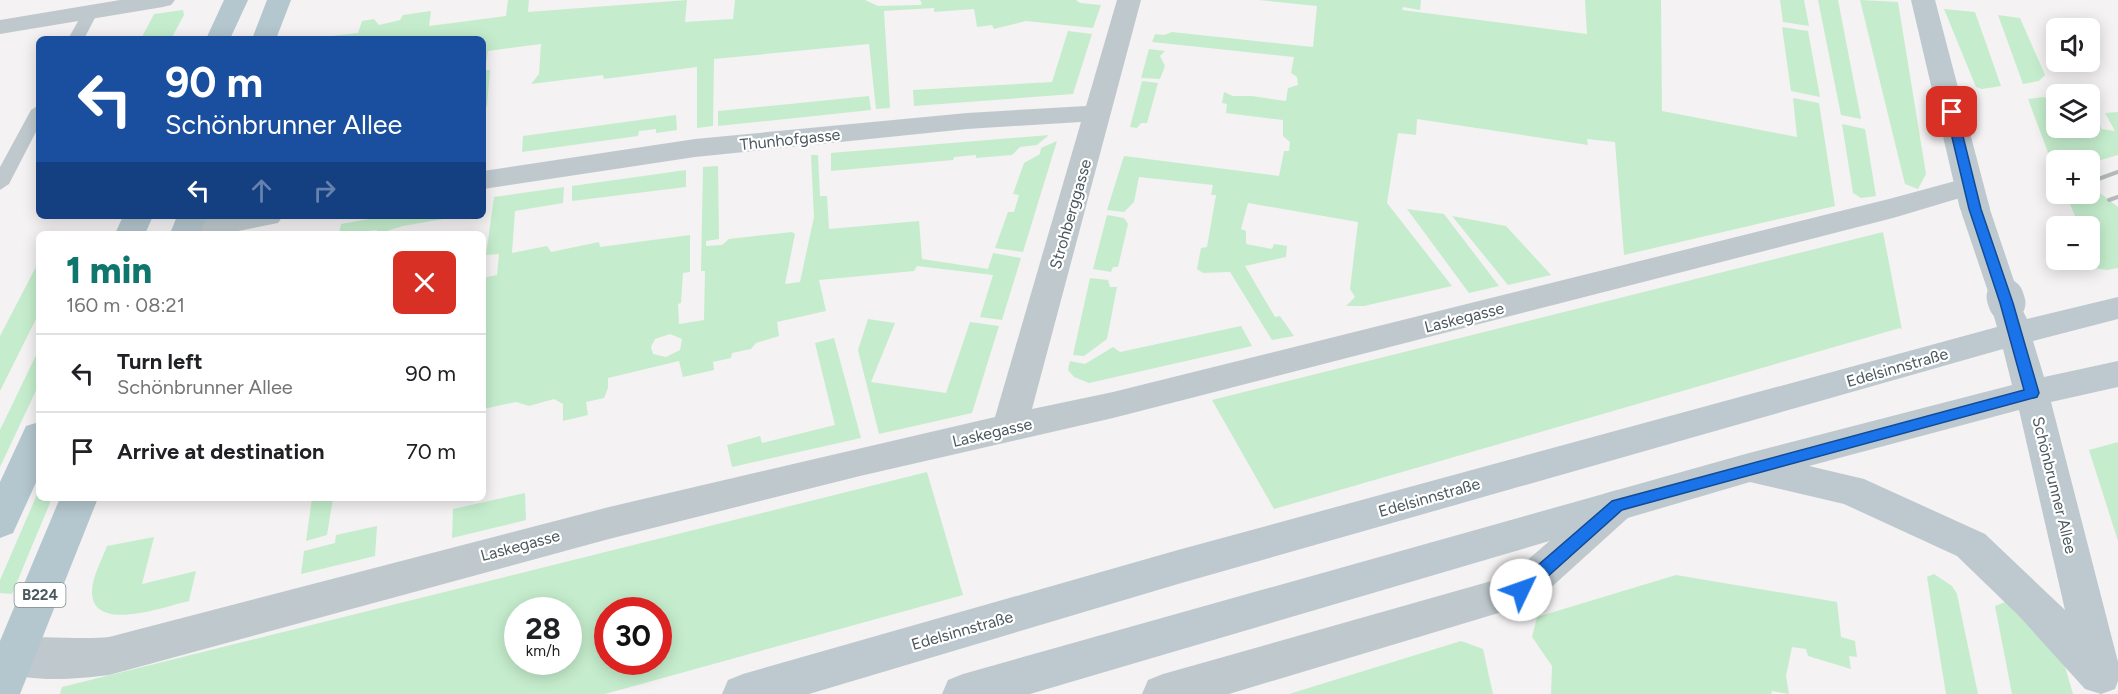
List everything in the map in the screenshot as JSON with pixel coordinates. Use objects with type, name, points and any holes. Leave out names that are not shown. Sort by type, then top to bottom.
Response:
[{"type":"main road","points":[[219,36],[236,0]]},
{"type":"main road","points":[[265,36],[279,0]]},
{"type":"main road","name":"Schönbrunner Allee","points":[[1923,0],[1972,197],[2011,318],[2032,393],[2108,683]]},
{"type":"main road","name":"Edelsinnstraße","points":[[742,694],[1178,567],[2011,318],[2118,309]]},
{"type":"main road","points":[[963,694],[1749,468],[2032,393],[2118,374]]},
{"type":"main road","points":[[0,522],[36,443]]},
{"type":"main road","points":[[1749,468],[1851,490],[1971,545],[2034,604],[2108,683]]},
{"type":"main road","name":"B224","points":[[6,674],[78,501]]},
{"type":"street","points":[[0,27],[163,0]]},
{"type":"street","name":"Strohberggasse","points":[[1010,427],[1129,0]]},
{"type":"street","name":"Thunhofgasse","points":[[486,180],[694,148],[966,121],[1098,113]]},
{"type":"street","name":"Laskegasse","points":[[6,674],[109,656],[543,538],[1010,427],[1113,405],[1881,211],[1972,197]]},
{"type":"street","points":[[187,227],[246,219]]},
{"type":"street","points":[[1163,694],[1521,590],[1617,505]]},
{"type":"lane","points":[[78,36],[90,12]]},
{"type":"lane","points":[[0,184],[36,116]]},
{"type":"green space","points":[[508,0],[529,0],[528,12],[687,0],[685,22],[733,19],[735,0],[865,0],[878,6],[920,5],[922,4],[920,0],[1076,0],[1080,3],[1101,5],[1093,28],[1026,21],[994,29],[992,25],[977,27],[974,9],[934,12],[934,8],[884,11],[890,108],[876,109],[869,44],[714,59],[713,126],[697,128],[697,67],[604,79],[603,75],[531,84],[539,74],[541,44],[488,51],[486,64],[486,36],[332,36],[358,33],[362,21],[374,19],[379,25],[400,20],[403,15],[431,11],[429,26],[506,16]]},
{"type":"green space","points":[[1259,0],[1421,0],[1420,10],[1403,7],[1402,10],[1587,34],[1585,0],[1661,0],[1662,111],[1797,137],[1793,98],[1819,103],[1835,206],[1624,255],[1615,142],[1587,139],[1588,145],[1417,119],[1416,135],[1398,133],[1387,203],[1452,286],[1364,306],[1346,306],[1355,297],[1350,289],[1358,222],[1248,203],[1241,229],[1246,231],[1246,244],[1272,249],[1274,244],[1287,246],[1286,257],[1245,266],[1275,317],[1280,316],[1294,336],[1272,340],[1230,272],[1203,273],[1197,269],[1201,248],[1207,247],[1216,195],[1211,195],[1213,185],[1139,177],[1134,202],[1124,212],[1107,210],[1124,156],[1279,176],[1284,151],[1289,151],[1290,142],[1283,136],[1283,120],[1226,113],[1227,104],[1222,103],[1224,92],[1233,96],[1286,101],[1288,88],[1298,85],[1297,77],[1291,73],[1294,57],[1152,42],[1155,34],[1164,35],[1172,32],[1313,47],[1317,6]]},
{"type":"green space","points":[[1780,0],[1804,0],[1809,26],[1783,22]]},
{"type":"green space","points":[[1818,0],[1838,0],[1861,119],[1841,115]]},
{"type":"green space","points":[[1860,0],[1898,2],[1926,174],[1918,189],[1905,184]]},
{"type":"green space","points":[[1944,9],[1975,12],[2001,86],[1982,89],[1976,87]]},
{"type":"green space","points":[[183,10],[184,15],[173,36],[143,36],[154,14]]},
{"type":"green space","points":[[1998,15],[2020,18],[2045,75],[2039,81],[2023,84]]},
{"type":"green space","points":[[1782,27],[1808,31],[1820,97],[1791,91]]},
{"type":"green space","points":[[1068,31],[1092,34],[1073,94],[914,106],[913,90],[1052,82]]},
{"type":"green space","points":[[1149,49],[1165,51],[1160,56],[1165,66],[1160,79],[1141,78]]},
{"type":"green space","points":[[486,70],[490,70],[487,106]]},
{"type":"green space","points":[[1142,81],[1158,83],[1147,123],[1141,123],[1137,128],[1130,127]]},
{"type":"green space","points":[[869,96],[871,110],[718,126],[718,111]]},
{"type":"green space","points":[[2046,98],[2046,138],[2100,138],[2100,125],[2102,129],[2115,131],[2105,113],[2118,112],[2118,155],[2100,160],[2100,150],[2047,150],[2028,99]]},
{"type":"green space","points":[[676,115],[677,130],[656,133],[656,129],[639,131],[638,136],[522,152],[523,136]]},
{"type":"green space","points":[[1842,124],[1865,129],[1876,196],[1861,198],[1853,193]]},
{"type":"green space","points":[[1049,135],[1037,145],[1020,147],[1012,155],[976,158],[976,155],[954,157],[953,160],[831,171],[831,153]]},
{"type":"green space","points":[[1057,141],[1023,252],[995,248],[1008,212],[1014,212],[1019,195],[1013,194],[1024,163],[1040,154],[1041,148]]},
{"type":"green space","points":[[811,155],[818,155],[820,196],[827,196],[829,229],[919,221],[922,259],[988,269],[993,253],[1021,258],[1002,320],[980,317],[993,275],[917,266],[914,271],[819,280],[826,311],[777,322],[779,336],[756,343],[751,349],[732,353],[731,358],[713,362],[714,370],[683,377],[679,361],[608,378],[608,388],[604,398],[586,402],[588,415],[563,421],[563,404],[554,399],[529,406],[516,402],[486,408],[486,277],[497,275],[499,254],[486,255],[494,197],[564,187],[563,203],[515,211],[512,253],[547,246],[551,252],[599,242],[600,247],[690,235],[690,272],[683,273],[681,303],[678,304],[679,324],[704,320],[705,271],[701,271],[703,167],[718,166],[719,239],[706,241],[706,246],[722,245],[729,239],[792,232],[795,234],[785,284],[800,282],[814,217]],"holes":[[[670,334],[682,339],[680,350],[666,357],[653,354],[651,347],[655,339]]]},
{"type":"green space","points":[[686,170],[686,187],[572,201],[572,186]]},
{"type":"green space","points":[[2100,193],[2118,207],[2118,268],[2100,269],[2100,216],[2075,216],[2070,204],[2100,204]]},
{"type":"green space","points":[[1407,209],[1444,214],[1499,286],[1469,293]]},
{"type":"green space","points":[[1107,215],[1124,218],[1128,224],[1118,267],[1113,267],[1111,272],[1093,269]]},
{"type":"green space","points":[[1452,216],[1506,226],[1551,275],[1508,285]]},
{"type":"green space","points":[[369,219],[443,219],[387,231],[340,231],[341,224]]},
{"type":"green space","points":[[1883,232],[1902,330],[1900,328],[1274,509],[1212,400]]},
{"type":"green space","points":[[36,267],[36,319],[0,391],[0,336]]},
{"type":"green space","points":[[1090,278],[1108,280],[1110,287],[1117,287],[1107,339],[1084,356],[1073,355]]},
{"type":"green space","points":[[868,319],[895,323],[871,382],[946,393],[970,322],[999,326],[972,413],[879,434],[858,350]]},
{"type":"green space","points":[[1241,326],[1252,346],[1089,383],[1074,377],[1068,370],[1070,361],[1085,364],[1113,347],[1120,352]]},
{"type":"green space","points":[[834,338],[861,438],[732,467],[727,445],[760,436],[762,443],[835,425],[815,343]]},
{"type":"green space","points":[[36,355],[36,390],[0,467],[0,430]]},
{"type":"green space","points":[[2118,442],[2118,541],[2089,450]]},
{"type":"green space","points":[[927,472],[963,595],[605,694],[60,694],[62,687]]},
{"type":"green space","points":[[525,493],[526,520],[452,538],[453,509]]},
{"type":"green space","points":[[36,497],[36,501],[51,501],[12,594],[0,593],[0,580]]},
{"type":"green space","points":[[312,501],[333,501],[327,535],[306,541]]},
{"type":"green space","points":[[377,526],[375,556],[301,574],[304,551],[335,543],[336,535]]},
{"type":"green space","points":[[154,537],[142,584],[196,571],[189,601],[131,614],[116,615],[103,611],[95,604],[92,590],[107,546]]},
{"type":"green space","points":[[1934,574],[1952,586],[1957,594],[1978,694],[1946,694],[1927,577]]},
{"type":"green space","points":[[1676,575],[1837,602],[1841,637],[1855,641],[1857,657],[1849,656],[1851,669],[1808,656],[1806,649],[1792,647],[1786,676],[1789,694],[1772,691],[1771,694],[1551,694],[1552,666],[1532,637],[1537,617]]},
{"type":"green space","points":[[2013,599],[2062,656],[2073,694],[2012,694],[1995,606]]},
{"type":"green space","points":[[1461,641],[1483,649],[1493,694],[1289,694]]},
{"type":"railway","points":[[2100,178],[2118,172]]},
{"type":"railway","points":[[2109,200],[2118,197]]},
{"type":"route","points":[[1521,590],[1617,505],[2032,393],[2007,303],[1991,263],[1975,209],[1952,112]]}]
